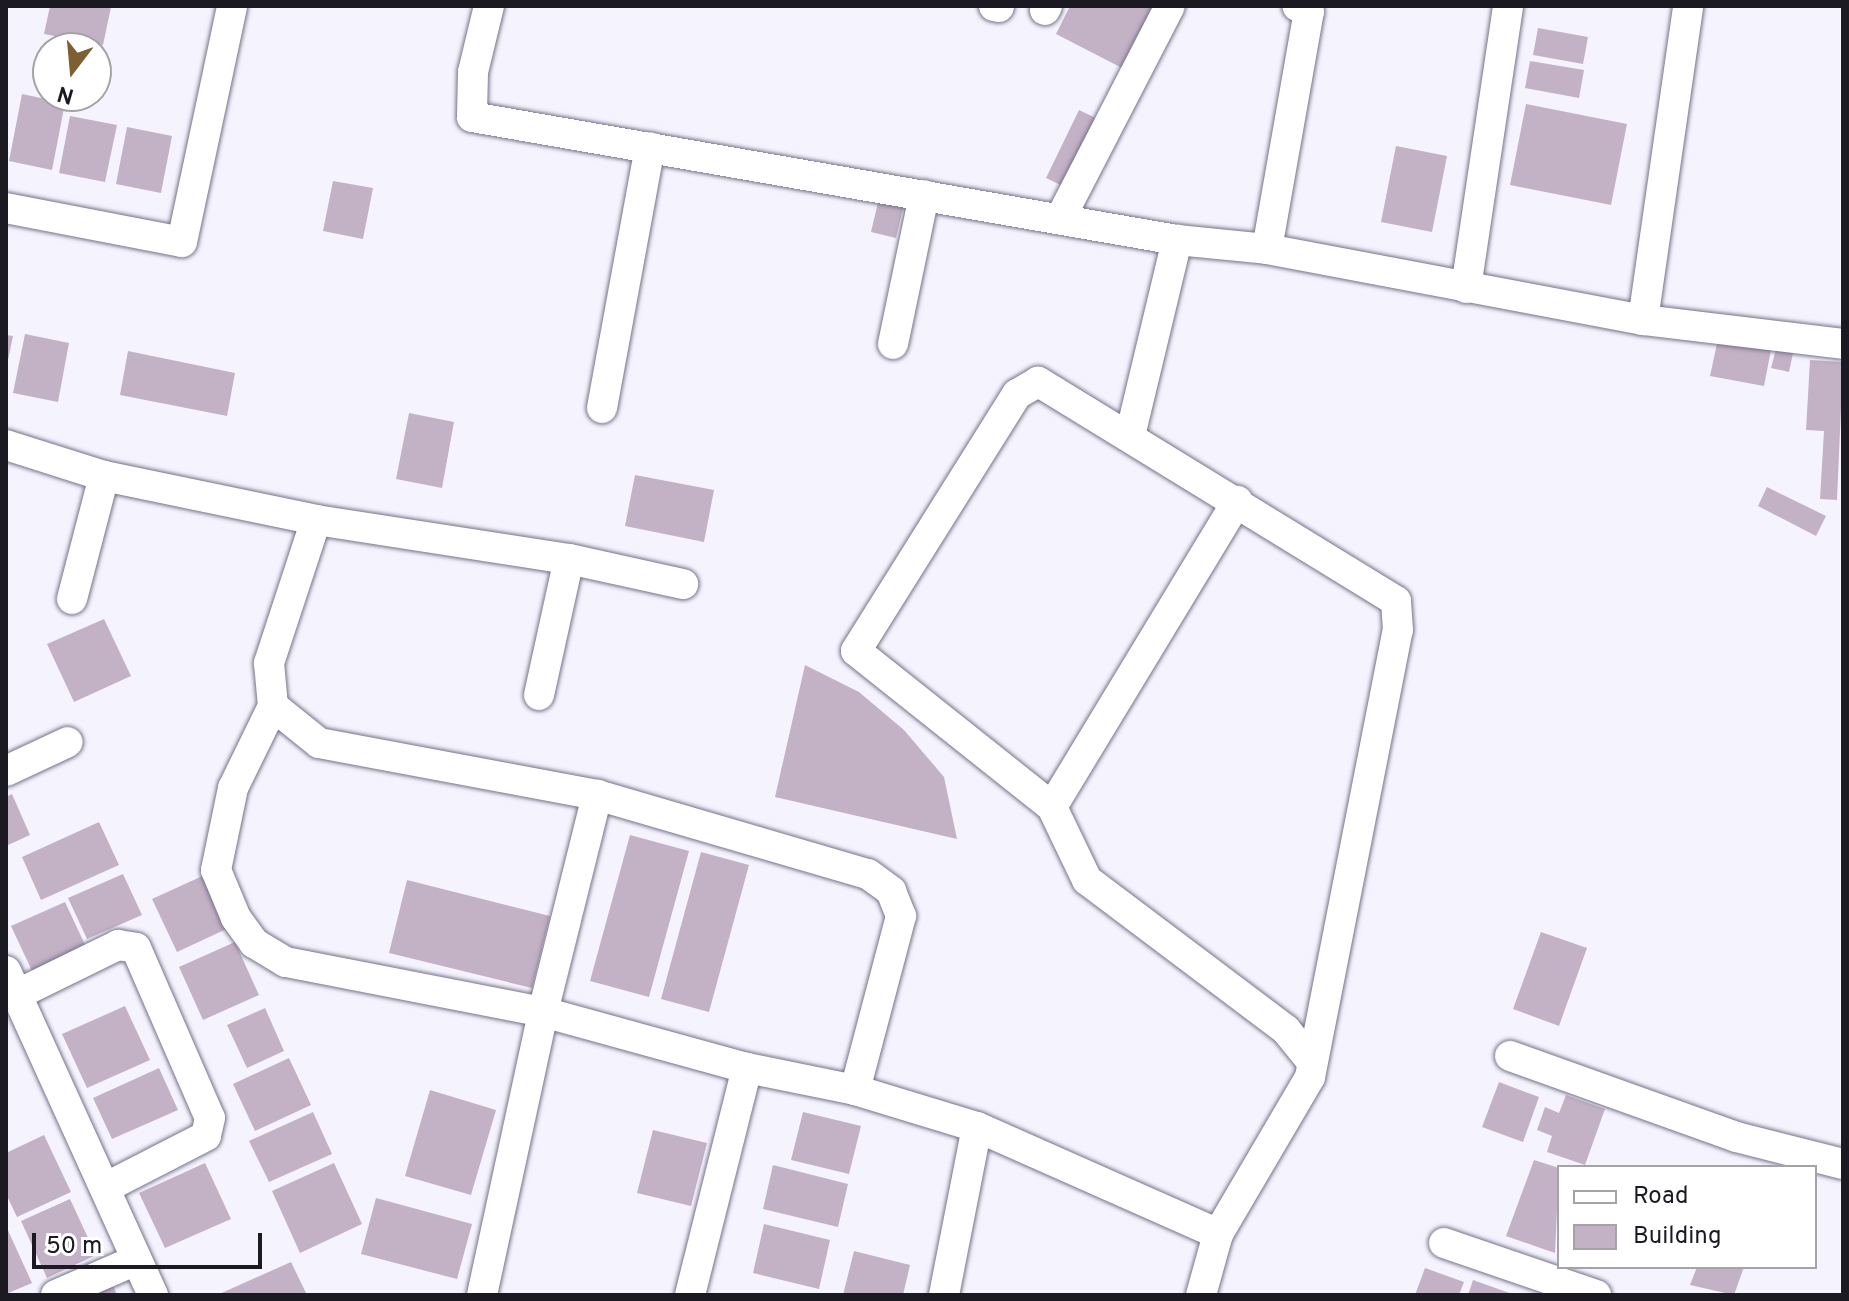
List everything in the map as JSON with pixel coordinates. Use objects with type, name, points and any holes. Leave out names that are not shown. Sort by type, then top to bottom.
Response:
[{"type":"street","points":[[6,208],[182,242],[232,6]]},
{"type":"street","points":[[489,6],[473,72],[472,117],[1061,217],[1177,240],[1267,249],[1643,320],[1843,344]]},
{"type":"street","points":[[1061,217],[1170,6]]},
{"type":"street","points":[[1267,249],[1309,12],[1297,6]]},
{"type":"street","points":[[1466,288],[1508,6]]},
{"type":"street","points":[[1643,320],[1688,6]]},
{"type":"street","points":[[602,408],[650,147]]},
{"type":"street","points":[[893,344],[924,195]]},
{"type":"street","points":[[1130,436],[1177,240]]},
{"type":"street","points":[[1201,1295],[1218,1234],[1310,1077],[1398,630],[1396,601],[1038,382],[1017,394],[856,651],[1052,807],[1087,880],[1286,1030],[1312,1062]]},
{"type":"street","points":[[6,445],[104,476],[316,520],[569,559],[683,584]]},
{"type":"street","points":[[72,599],[104,476]]},
{"type":"street","points":[[1052,807],[1237,501]]},
{"type":"street","points":[[316,520],[269,663],[273,706],[233,788],[216,870],[236,918],[254,943],[286,962],[543,1012],[747,1068],[855,1090],[977,1127],[1218,1234]]},
{"type":"street","points":[[539,695],[569,559]]},
{"type":"street","points":[[273,706],[319,743],[597,795],[868,874],[891,891],[901,916],[855,1090]]},
{"type":"street","points":[[6,771],[68,742]]},
{"type":"street","points":[[482,1295],[543,1012],[597,795]]},
{"type":"street","points":[[105,1188],[206,1136],[210,1118],[136,948],[118,945],[11,983],[153,1295]]},
{"type":"street","points":[[1510,1056],[1736,1137],[1843,1164]]},
{"type":"street","points":[[690,1295],[747,1068]]},
{"type":"street","points":[[944,1295],[977,1127]]},
{"type":"street","points":[[1444,1243],[1596,1295]]},
{"type":"street","points":[[56,1295],[136,1260]]},
{"type":"building","points":[[50,6],[111,7],[106,32],[44,32]]},
{"type":"building","points":[[1070,6],[1155,6],[1124,69],[1056,34]]},
{"type":"building","points":[[1538,28],[1588,37],[1583,64],[1533,55]]},
{"type":"building","points":[[1530,61],[1584,70],[1579,98],[1525,88]]},
{"type":"building","points":[[22,94],[32,96],[32,112],[63,112],[52,170],[9,161]]},
{"type":"building","points":[[1526,104],[1627,124],[1611,205],[1510,185]]},
{"type":"building","points":[[1079,110],[1100,120],[1067,188],[1046,178]]},
{"type":"building","points":[[70,116],[117,125],[105,182],[59,173]]},
{"type":"building","points":[[127,127],[172,136],[161,193],[116,184]]},
{"type":"building","points":[[1396,146],[1447,156],[1432,232],[1381,222]]},
{"type":"building","points":[[333,181],[373,188],[363,239],[323,231]]},
{"type":"building","points":[[880,194],[905,200],[896,238],[871,232]]},
{"type":"building","points":[[25,334],[69,343],[58,402],[13,393]]},
{"type":"building","points":[[6,335],[13,336],[7,365],[6,365]]},
{"type":"building","points":[[1718,339],[1771,350],[1764,386],[1710,376]]},
{"type":"building","points":[[1776,349],[1793,353],[1789,372],[1771,368]]},
{"type":"building","points":[[128,351],[235,373],[227,416],[120,395]]},
{"type":"building","points":[[1810,360],[1843,362],[1837,500],[1820,499],[1824,431],[1806,430]]},
{"type":"building","points":[[409,413],[454,422],[442,488],[396,479]]},
{"type":"building","points":[[635,475],[714,490],[704,542],[625,526]]},
{"type":"building","points":[[1767,487],[1826,516],[1816,536],[1758,506]]},
{"type":"building","points":[[104,619],[131,676],[74,702],[47,644]]},
{"type":"building","points":[[805,665],[859,692],[904,730],[944,777],[957,839],[775,797]]},
{"type":"building","points":[[12,794],[30,835],[6,846],[6,797]]},
{"type":"building","points":[[99,822],[119,865],[41,900],[22,857]]},
{"type":"building","points":[[630,835],[689,851],[649,997],[590,981]]},
{"type":"building","points":[[701,852],[749,865],[709,1012],[661,999]]},
{"type":"building","points":[[209,873],[233,926],[177,952],[152,899]]},
{"type":"building","points":[[123,874],[142,915],[87,939],[68,898]]},
{"type":"building","points":[[407,880],[550,916],[532,988],[389,953]]},
{"type":"building","points":[[65,902],[87,949],[33,973],[11,926]]},
{"type":"building","points":[[1541,932],[1587,948],[1559,1026],[1513,1009]]},
{"type":"building","points":[[235,942],[259,995],[203,1020],[179,967]]},
{"type":"building","points":[[125,1006],[150,1060],[87,1088],[62,1034]]},
{"type":"building","points":[[265,1008],[284,1051],[247,1068],[227,1025]]},
{"type":"building","points":[[289,1058],[311,1105],[255,1131],[233,1084]]},
{"type":"building","points":[[159,1068],[178,1110],[112,1139],[93,1098]]},
{"type":"building","points":[[1499,1082],[1539,1097],[1523,1142],[1482,1127]]},
{"type":"building","points":[[430,1090],[496,1110],[471,1195],[405,1176]]},
{"type":"building","points":[[1566,1095],[1605,1109],[1585,1165],[1547,1152],[1552,1136],[1537,1130],[1545,1107],[1559,1113]]},
{"type":"building","points":[[313,1112],[332,1154],[269,1182],[249,1141]]},
{"type":"building","points":[[803,1112],[861,1126],[849,1174],[791,1160]]},
{"type":"building","points":[[653,1130],[707,1143],[691,1206],[637,1193]]},
{"type":"building","points":[[44,1135],[71,1192],[17,1217],[6,1194],[6,1153]]},
{"type":"building","points":[[1534,1160],[1557,1167],[1555,1253],[1506,1236]]},
{"type":"building","points":[[205,1163],[231,1219],[165,1248],[139,1193]]},
{"type":"building","points":[[334,1163],[362,1224],[300,1253],[272,1191]]},
{"type":"building","points":[[773,1165],[848,1184],[838,1227],[763,1209]]},
{"type":"building","points":[[376,1198],[472,1224],[457,1279],[361,1254]]},
{"type":"building","points":[[70,1199],[96,1255],[47,1278],[21,1221]]},
{"type":"building","points":[[764,1224],[830,1240],[819,1289],[753,1273]]},
{"type":"building","points":[[6,1226],[32,1283],[6,1294]]},
{"type":"building","points":[[854,1251],[910,1265],[903,1295],[843,1295]]},
{"type":"building","points":[[291,1262],[307,1295],[217,1295]]},
{"type":"building","points":[[1425,1268],[1464,1282],[1459,1295],[1415,1295]]},
{"type":"building","points":[[1696,1269],[1743,1269],[1734,1295],[1690,1285]]},
{"type":"building","points":[[1473,1280],[1515,1295],[1468,1295]]},
{"type":"building","points":[[111,1281],[117,1295],[80,1295]]}]
